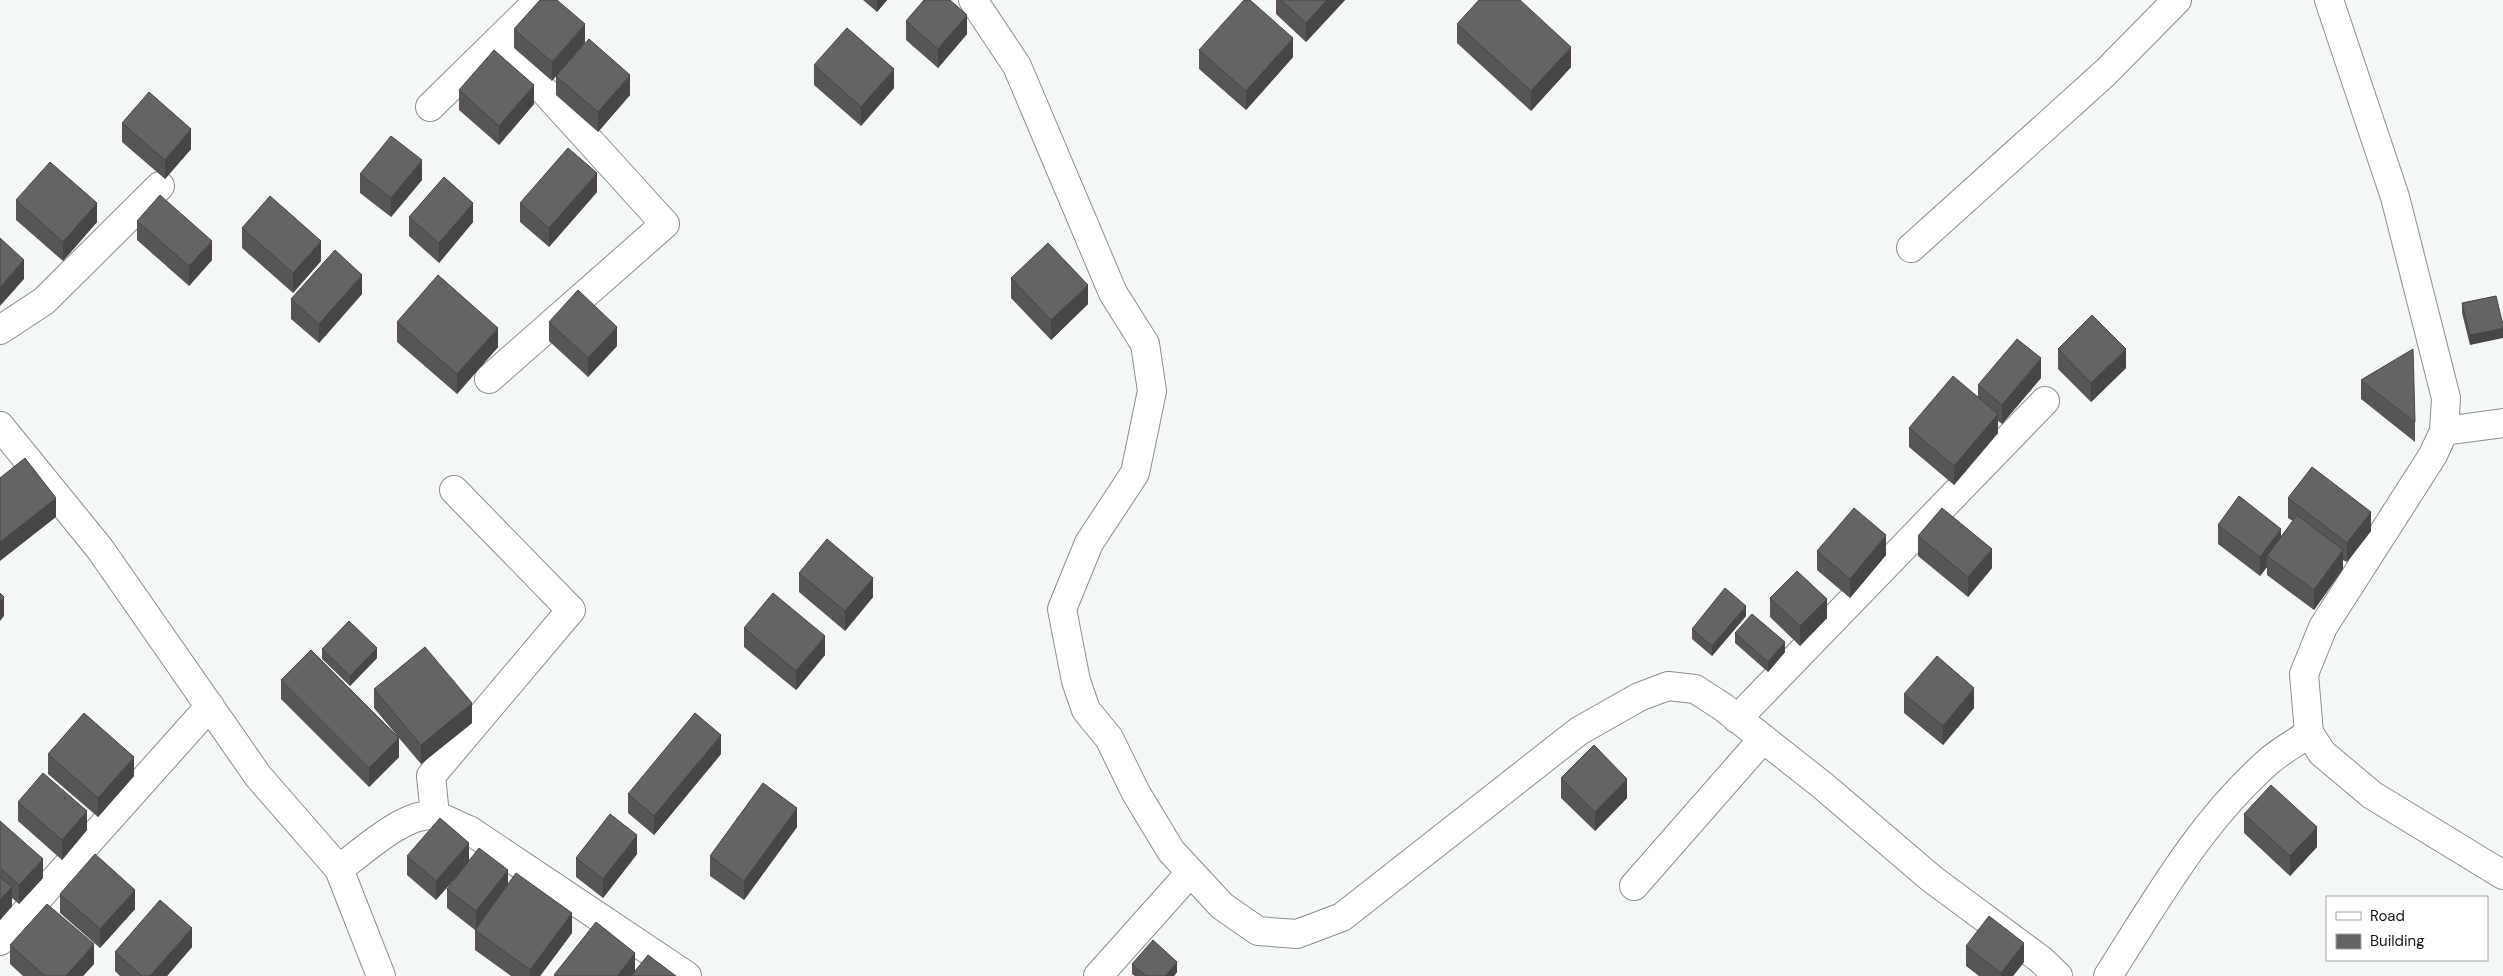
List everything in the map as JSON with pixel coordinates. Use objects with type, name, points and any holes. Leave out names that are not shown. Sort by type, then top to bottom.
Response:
[{"type":"street","points":[[430,107],[539,0]]},
{"type":"street","points":[[973,0],[1017,66],[1113,293],[1146,344],[1152,391],[1135,473],[1089,543],[1062,609],[1076,681],[1086,710],[1109,738],[1136,793],[1170,851],[1222,906],[1258,931],[1298,934],[1342,917],[1579,731],[1638,698],[1668,686],[1695,689],[1738,718],[1762,740],[1822,785],[1932,879],[2040,959],[2058,976]]},
{"type":"street","points":[[1911,248],[2105,73],[2177,0]]},
{"type":"street","points":[[2329,0],[2395,197],[2446,398],[2444,431],[2425,470],[2323,627],[2304,674],[2309,734],[2322,753],[2372,795],[2503,875]]},
{"type":"street","points":[[490,379],[665,224],[498,40]]},
{"type":"street","points":[[0,330],[44,301],[160,186]]},
{"type":"street","points":[[1738,718],[2045,401]]},
{"type":"street","points":[[2444,431],[2503,423]]},
{"type":"street","points":[[0,426],[100,549],[258,776],[339,869],[381,976]]},
{"type":"street","points":[[435,815],[431,776],[571,610],[454,490]]},
{"type":"street","points":[[0,941],[210,706]]},
{"type":"street","points":[[2108,976],[2196,840],[2237,791],[2270,760],[2309,734]]},
{"type":"street","points":[[1634,886],[1762,740]]},
{"type":"street","points":[[339,869],[401,823],[418,817],[435,815],[468,830],[687,976]]},
{"type":"street","points":[[1098,976],[1190,873]]},
{"type":"building","points":[[540,0],[557,0],[585,24],[552,62],[514,29]]},
{"type":"building","points":[[924,0],[950,0],[967,15],[938,49],[906,21]]},
{"type":"building","points":[[1244,0],[1250,0],[1293,38],[1246,91],[1199,50]]},
{"type":"building","points":[[1281,0],[1327,0],[1306,23]]},
{"type":"building","points":[[1479,0],[1520,0],[1571,47],[1531,91],[1457,24]]},
{"type":"building","points":[[847,28],[894,69],[861,107],[814,65]]},
{"type":"building","points":[[589,39],[630,75],[598,112],[556,76]]},
{"type":"building","points":[[494,50],[534,85],[499,126],[459,90]]},
{"type":"building","points":[[149,92],[191,129],[165,160],[122,123]]},
{"type":"building","points":[[391,136],[422,160],[391,198],[360,174]]},
{"type":"building","points":[[568,148],[597,173],[549,228],[520,203]]},
{"type":"building","points":[[50,162],[97,203],[63,242],[16,200]]},
{"type":"building","points":[[444,177],[473,203],[439,243],[409,217]]},
{"type":"building","points":[[160,195],[212,241],[189,266],[137,221]]},
{"type":"building","points":[[270,196],[321,241],[293,273],[242,228]]},
{"type":"building","points":[[0,238],[24,260],[0,287]]},
{"type":"building","points":[[1048,243],[1088,285],[1051,320],[1011,278]]},
{"type":"building","points":[[335,250],[362,275],[319,324],[291,299]]},
{"type":"building","points":[[438,275],[498,328],[457,374],[397,322]]},
{"type":"building","points":[[578,290],[617,327],[588,358],[549,322]]},
{"type":"building","points":[[2496,296],[2503,328],[2470,335],[2462,303]]},
{"type":"building","points":[[2092,315],[2126,349],[2091,383],[2058,349]]},
{"type":"building","points":[[2017,339],[2041,358],[2002,405],[1978,385]]},
{"type":"building","points":[[2413,349],[2415,422],[2361,380]]},
{"type":"building","points":[[1953,376],[1998,414],[1954,466],[1909,428]]},
{"type":"building","points":[[25,458],[56,498],[0,542],[0,478]]},
{"type":"building","points":[[2312,467],[2371,512],[2347,543],[2288,498]]},
{"type":"building","points":[[2239,496],[2281,529],[2260,557],[2218,525]]},
{"type":"building","points":[[1854,508],[1886,535],[1850,579],[1817,551]]},
{"type":"building","points":[[1942,508],[1992,549],[1968,577],[1918,536]]},
{"type":"building","points":[[2297,515],[2343,550],[2314,590],[2267,556]]},
{"type":"building","points":[[827,539],[873,578],[845,611],[799,573]]},
{"type":"building","points":[[1797,571],[1827,599],[1800,626],[1770,598]]},
{"type":"building","points":[[1725,588],[1746,606],[1712,646],[1692,629]]},
{"type":"building","points":[[0,593],[4,597],[0,602]]},
{"type":"building","points":[[773,593],[825,636],[796,671],[744,628]]},
{"type":"building","points":[[1752,614],[1785,642],[1768,662],[1735,633]]},
{"type":"building","points":[[349,621],[377,648],[350,676],[322,649]]},
{"type":"building","points":[[425,647],[472,703],[421,745],[374,689]]},
{"type":"building","points":[[311,650],[399,738],[369,768],[281,680]]},
{"type":"building","points":[[1937,656],[1974,688],[1943,726],[1904,694]]},
{"type":"building","points":[[84,713],[134,757],[98,798],[48,754]]},
{"type":"building","points":[[695,713],[721,735],[654,816],[628,794]]},
{"type":"building","points":[[1594,745],[1627,779],[1595,812],[1561,778]]},
{"type":"building","points":[[43,773],[87,811],[62,840],[18,802]]},
{"type":"building","points":[[763,783],[797,808],[744,881],[710,856]]},
{"type":"building","points":[[2271,785],[2317,827],[2290,856],[2244,814]]},
{"type":"building","points":[[610,814],[637,835],[603,879],[576,858]]},
{"type":"building","points":[[440,818],[469,843],[436,881],[407,856]]},
{"type":"building","points":[[0,821],[43,859],[19,885],[0,868]]},
{"type":"building","points":[[479,848],[508,870],[476,911],[447,889]]},
{"type":"building","points":[[95,854],[135,890],[100,929],[60,894]]},
{"type":"building","points":[[516,873],[572,913],[530,970],[475,930]]},
{"type":"building","points":[[0,877],[12,887],[0,900]]},
{"type":"building","points":[[160,900],[192,928],[150,976],[142,976],[115,952]]},
{"type":"building","points":[[47,904],[94,944],[66,976],[45,976],[10,945]]},
{"type":"building","points":[[1989,916],[2024,943],[2001,973],[1966,946]]},
{"type":"building","points":[[596,922],[635,953],[617,976],[555,976],[554,975]]},
{"type":"building","points":[[1153,940],[1177,962],[1165,976],[1146,976],[1132,964]]},
{"type":"building","points":[[648,955],[676,976],[631,976]]}]
